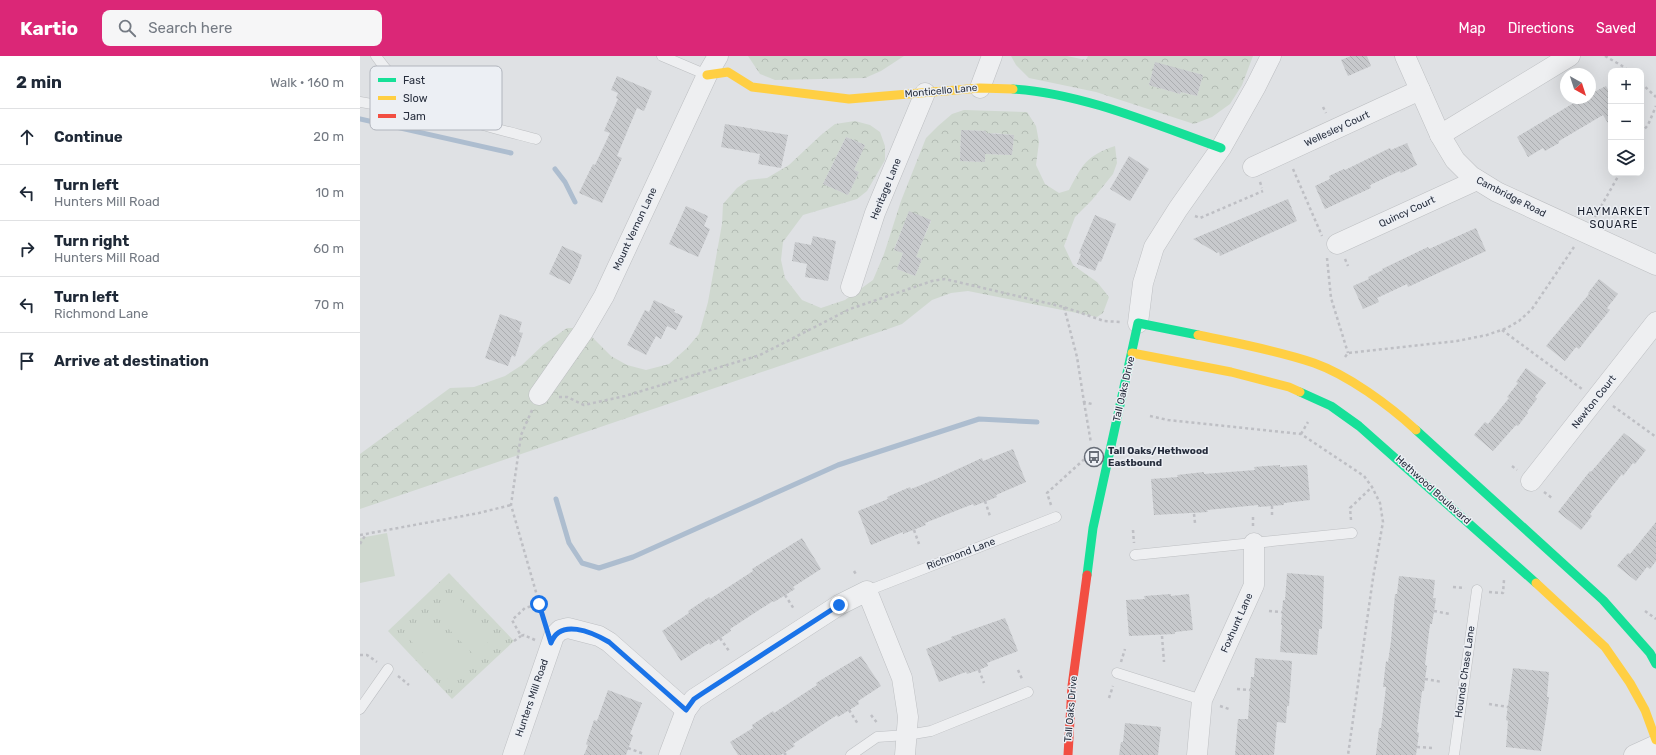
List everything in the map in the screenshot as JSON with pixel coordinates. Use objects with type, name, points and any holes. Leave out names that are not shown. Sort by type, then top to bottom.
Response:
[{"type":"street","name":"Mount Vernon Lane","points":[[539,395],[583,332],[604,296],[707,75],[718,56]]},
{"type":"street","points":[[980,88],[992,56]]},
{"type":"street","name":"Tall Oaks Drive","points":[[1068,755],[1072,686],[1093,528],[1132,353],[1138,323],[1143,283],[1154,247],[1178,209],[1221,148],[1271,56]]},
{"type":"street","name":"Cambridge Road","points":[[1405,56],[1440,136],[1458,163],[1471,176],[1497,192],[1656,265]]},
{"type":"street","points":[[1440,136],[1570,56]]},
{"type":"street","name":"Monticello Lane","points":[[707,75],[728,72],[752,87],[849,99],[980,88],[1015,89],[1071,98],[1094,104],[1221,148]]},
{"type":"street","name":"Wellesley Court","points":[[1253,167],[1420,90]]},
{"type":"street","name":"Heritage Lane","points":[[851,287],[876,213],[925,93]]},
{"type":"street","name":"Quincy Court","points":[[1329,247],[1477,180]]},
{"type":"street","name":"Newton Court","points":[[1531,481],[1656,322]]},
{"type":"street","points":[[1138,323],[1262,348],[1315,363],[1349,380],[1398,414],[1603,600],[1650,653],[1656,664]]},
{"type":"street","name":"Hethwood Boulevard","points":[[1132,353],[1231,372],[1289,387],[1331,406],[1359,426],[1506,556],[1605,647],[1630,683],[1645,710],[1656,740]]},
{"type":"street","name":"Foxhunt Lane","points":[[1196,755],[1202,700],[1254,584],[1254,543]]},
{"type":"street","points":[[867,591],[902,678],[907,712],[905,755]]},
{"type":"street","name":"Richmond Lane","points":[[669,755],[686,710],[694,699],[839,605],[867,591]]},
{"type":"street","name":"Hunters Mill Road","points":[[512,755],[551,643],[554,636],[560,630],[568,628],[599,636],[609,642],[686,710]]},
{"type":"street","points":[[1634,755],[1656,746]]},
{"type":"lane","points":[[376,56],[385,66]]},
{"type":"lane","points":[[662,56],[707,75]]},
{"type":"lane","points":[[360,102],[370,104]]},
{"type":"lane","points":[[502,130],[536,139]]},
{"type":"lane","name":"Richmond Lane","points":[[867,591],[1056,517]]},
{"type":"lane","points":[[1135,555],[1352,533]]},
{"type":"lane","name":"Hounds Chase Lane","points":[[1454,755],[1477,590]]},
{"type":"lane","points":[[360,709],[388,670]]},
{"type":"lane","points":[[1117,673],[1202,700]]},
{"type":"lane","points":[[851,755],[877,737],[907,735],[931,731],[1028,692]]},
{"type":"path","points":[[1605,56],[1625,68]]},
{"type":"path","points":[[1644,86],[1656,98]]},
{"type":"path","points":[[1644,130],[1648,125],[1656,106]]},
{"type":"path","points":[[1295,174],[1329,247],[1331,298],[1348,353],[1344,360]]},
{"type":"path","points":[[1593,220],[1618,176]]},
{"type":"path","points":[[1200,218],[1263,191]]},
{"type":"path","points":[[1348,353],[1457,341],[1502,330],[1519,321],[1532,309],[1576,243]]},
{"type":"path","points":[[551,643],[511,505],[521,435],[539,395],[567,397],[584,405],[625,396],[760,355],[850,309],[932,281],[945,279],[1064,307],[1104,321]]},
{"type":"path","points":[[1047,493],[1090,453],[1091,448],[1078,357],[1064,307]]},
{"type":"path","points":[[1502,330],[1586,392]]},
{"type":"path","points":[[1084,402],[1092,404]]},
{"type":"path","points":[[1611,405],[1656,437]]},
{"type":"path","points":[[1301,434],[1308,422]]},
{"type":"path","points":[[1350,508],[1372,487]]},
{"type":"path","points":[[985,501],[990,516]]},
{"type":"path","points":[[360,535],[479,513],[511,505]]},
{"type":"path","points":[[1272,506],[1272,515]]},
{"type":"path","points":[[1194,514],[1195,523]]},
{"type":"path","points":[[914,530],[919,544]]},
{"type":"path","points":[[360,544],[367,534]]},
{"type":"path","points":[[1503,593],[1505,575]]},
{"type":"path","points":[[785,595],[794,609]]},
{"type":"path","points":[[521,636],[512,620],[525,608],[539,604]]},
{"type":"path","points":[[1269,611],[1282,612]]},
{"type":"path","points":[[1434,611],[1450,614]]},
{"type":"path","points":[[1645,611],[1656,619]]},
{"type":"path","points":[[514,641],[524,635],[528,638]]},
{"type":"path","points":[[1162,636],[1164,662]]},
{"type":"path","points":[[720,638],[729,651]]},
{"type":"path","points":[[360,655],[368,655]]},
{"type":"path","points":[[979,670],[984,683]]},
{"type":"path","points":[[1425,679],[1442,682]]},
{"type":"path","points":[[1237,688],[1250,690]]},
{"type":"path","points":[[1489,704],[1508,708]]},
{"type":"path","points":[[849,710],[858,724]]},
{"type":"path","points":[[1417,746],[1434,748]]},
{"type":"path","points":[[628,748],[644,754]]},
{"type":"green space","points":[[748,56],[904,56],[881,71],[865,78],[775,80],[760,74]]},
{"type":"green space","points":[[1011,56],[1067,56],[1086,60],[1088,56],[1253,56],[1242,85],[1230,104],[1212,117],[1194,124],[1096,92],[1029,78],[1016,65]],"holes":[[[1155,63],[1203,75],[1197,96],[1181,92],[1180,94],[1149,85]]]},
{"type":"green space","points":[[964,110],[1027,112],[1036,126],[1039,142],[1036,165],[1045,184],[1059,193],[1069,190],[1082,167],[1091,157],[1115,146],[1117,163],[1113,174],[1092,200],[1075,217],[1064,246],[1073,265],[1097,282],[1109,297],[1103,313],[1097,317],[968,291],[951,293],[932,300],[902,324],[360,509],[360,454],[450,388],[474,387],[505,376],[522,365],[543,345],[567,328],[583,328],[611,356],[627,365],[646,370],[669,364],[687,348],[699,334],[708,302],[722,224],[723,204],[737,188],[748,180],[767,178],[789,165],[835,124],[855,121],[870,125],[880,132],[885,146],[885,160],[867,191],[857,199],[803,215],[783,242],[781,260],[785,278],[802,300],[821,308],[845,300],[873,280],[884,254],[901,201],[926,138],[952,114]],"holes":[[[961,130],[986,131],[986,135],[994,133],[1014,135],[1012,155],[985,154],[984,162],[960,161]],[[846,137],[865,145],[854,170],[859,172],[848,195],[823,184]],[[909,212],[931,221],[916,257],[922,259],[915,276],[897,269],[903,253],[894,249]]]},
{"type":"green space","points":[[387,533],[395,576],[360,583],[360,538]]},
{"type":"green space","points":[[449,573],[514,641],[452,699],[388,631]]},
{"type":"green space","points":[[453,592],[495,636],[474,655],[432,612]]},
{"type":"green space","points":[[428,617],[470,660],[449,680],[407,637]]},
{"type":"building","points":[[1351,56],[1367,56],[1371,66],[1348,76],[1341,60]]},
{"type":"building","points":[[1155,62],[1203,75],[1197,96],[1181,92],[1180,94],[1149,85]]},
{"type":"building","points":[[617,76],[652,91],[644,111],[637,108],[617,156],[622,158],[602,203],[579,193],[593,164],[595,165],[610,133],[604,131],[618,99],[616,98],[618,93],[611,90]]},
{"type":"building","points":[[1606,86],[1608,90],[1608,123],[1603,115],[1545,151],[1543,148],[1528,157],[1517,137],[1572,104],[1596,104],[1596,91]]},
{"type":"building","points":[[725,124],[788,135],[781,168],[758,164],[760,154],[721,147]]},
{"type":"building","points":[[961,130],[986,131],[986,133],[1014,135],[1012,155],[985,154],[985,162],[960,161]]},
{"type":"building","points":[[846,137],[865,145],[854,170],[859,172],[848,195],[823,184]]},
{"type":"building","points":[[1407,143],[1417,165],[1370,185],[1371,188],[1325,209],[1315,186],[1330,179],[1329,176],[1344,169],[1345,170],[1390,148],[1391,150]]},
{"type":"building","points":[[1129,156],[1149,169],[1130,201],[1110,189]]},
{"type":"building","points":[[1288,199],[1297,221],[1220,256],[1219,252],[1217,253],[1193,239]]},
{"type":"building","points":[[686,206],[708,216],[704,226],[710,229],[698,257],[669,244]]},
{"type":"building","points":[[909,211],[931,220],[916,257],[922,259],[915,276],[897,269],[903,253],[894,250]]},
{"type":"building","points":[[1095,215],[1116,224],[1101,262],[1099,261],[1095,271],[1077,264],[1081,254],[1079,253]]},
{"type":"building","points":[[1476,228],[1486,251],[1408,287],[1407,284],[1377,298],[1379,302],[1363,309],[1353,286],[1369,279],[1368,277],[1383,270],[1382,269],[1428,247],[1429,249]]},
{"type":"building","points":[[813,236],[836,241],[828,281],[805,277],[807,264],[792,261],[795,242],[811,245]]},
{"type":"building","points":[[562,246],[582,255],[570,284],[549,274]]},
{"type":"building","points":[[1599,279],[1618,294],[1607,308],[1610,310],[1579,349],[1576,347],[1565,361],[1546,346],[1589,294],[1588,293]]},
{"type":"building","points":[[654,300],[675,310],[674,312],[683,316],[676,330],[667,326],[661,339],[656,336],[646,355],[627,345],[645,310],[649,312]]},
{"type":"building","points":[[500,314],[522,322],[519,332],[523,333],[515,357],[512,355],[508,366],[485,358]]},
{"type":"building","points":[[1526,368],[1546,383],[1535,397],[1537,399],[1518,426],[1516,425],[1493,451],[1474,435],[1485,422],[1488,424],[1509,398],[1507,397],[1518,383],[1516,382]]},
{"type":"building","points":[[1624,433],[1646,450],[1623,476],[1622,474],[1590,514],[1592,516],[1581,530],[1558,512],[1590,471],[1591,472]]},
{"type":"building","points":[[1013,449],[1026,482],[996,495],[997,497],[974,506],[973,504],[925,523],[926,525],[903,534],[903,532],[871,545],[858,511],[888,499],[887,497],[910,487],[911,489],[936,479],[982,458],[983,461]]},
{"type":"building","points":[[1280,465],[1280,467],[1307,465],[1310,500],[1284,503],[1284,505],[1258,507],[1258,505],[1207,510],[1208,512],[1154,515],[1151,479],[1178,477],[1177,475],[1204,472],[1204,474],[1255,470],[1254,467]]},
{"type":"building","points":[[1656,522],[1656,561],[1650,569],[1647,567],[1636,581],[1617,566],[1628,553],[1630,554]]},
{"type":"building","points":[[802,538],[821,569],[793,587],[795,589],[774,602],[773,601],[730,629],[731,631],[710,645],[709,643],[681,661],[662,631],[689,613],[688,611],[709,597],[710,599],[753,571],[752,569]]},
{"type":"building","points":[[1287,573],[1324,576],[1322,629],[1319,629],[1317,655],[1280,652],[1283,600],[1285,600]]},
{"type":"building","points":[[1399,576],[1435,580],[1433,598],[1436,598],[1432,624],[1430,624],[1425,665],[1427,666],[1424,691],[1422,691],[1417,732],[1419,733],[1416,755],[1376,755],[1386,687],[1383,687],[1386,661],[1388,662],[1395,594],[1397,594]]},
{"type":"building","points":[[1171,594],[1171,596],[1189,594],[1193,630],[1175,632],[1175,634],[1129,636],[1126,600],[1145,599],[1144,596]]},
{"type":"building","points":[[1005,618],[1018,651],[987,663],[988,666],[979,670],[967,674],[966,672],[939,682],[926,649],[952,639],[951,637]]},
{"type":"building","points":[[861,656],[881,686],[858,701],[859,704],[838,717],[837,715],[793,744],[795,746],[781,755],[738,755],[730,742],[753,728],[752,725],[773,711],[774,713],[817,685],[816,683]]},
{"type":"building","points":[[1255,658],[1292,661],[1289,706],[1287,706],[1286,723],[1277,722],[1274,755],[1235,755],[1238,719],[1248,719],[1251,677],[1254,677]]},
{"type":"building","points":[[1513,668],[1549,672],[1547,697],[1549,697],[1541,751],[1506,747],[1508,721],[1506,720]]},
{"type":"building","points":[[608,690],[642,703],[630,734],[633,735],[626,755],[584,755],[594,720],[597,721]]},
{"type":"building","points":[[1125,723],[1161,727],[1158,755],[1119,755],[1121,742],[1123,742]]},
{"type":"waterway","points":[[360,119],[370,121]]},
{"type":"waterway","points":[[409,130],[511,153]]},
{"type":"waterway","points":[[555,169],[565,182],[575,202]]},
{"type":"waterway","points":[[556,499],[569,543],[582,563],[599,568],[633,557],[838,465],[979,419],[1037,422]]},
{"type":"traffic: fast","points":[[1013,89],[1039,92],[1092,103],[1145,120],[1221,148]]},
{"type":"traffic: fast","points":[[1087,575],[1093,528],[1138,323],[1198,335]]},
{"type":"traffic: fast","points":[[1300,392],[1331,406],[1359,426],[1536,583]]},
{"type":"traffic: fast","points":[[1416,430],[1603,600],[1650,653],[1656,664]]},
{"type":"traffic: slow","points":[[707,75],[728,72],[752,87],[849,99],[980,88],[1013,89]]},
{"type":"traffic: slow","points":[[1198,335],[1285,354],[1327,368],[1354,383],[1381,401],[1416,430]]},
{"type":"traffic: slow","points":[[1132,353],[1231,372],[1289,387],[1300,392]]},
{"type":"traffic: slow","points":[[1536,583],[1605,647],[1630,683],[1645,710],[1656,740]]},
{"type":"traffic: jam","points":[[1068,755],[1072,686],[1087,575]]},
{"type":"place","name":"Tall Oaks/Hethwood Eastbound","points":[[1094,457]]},
{"type":"district","name":"HAYMARKET SQUARE","points":[[1614,217]]},
{"type":"route","points":[[539,604],[551,643],[554,636],[560,630],[568,628],[589,632],[599,636],[609,642],[686,710],[694,699],[839,605]]}]
